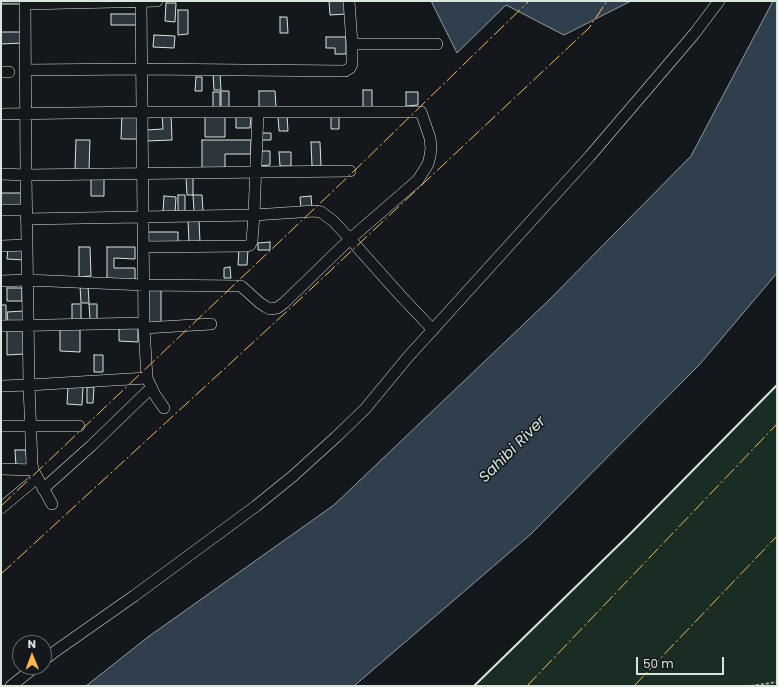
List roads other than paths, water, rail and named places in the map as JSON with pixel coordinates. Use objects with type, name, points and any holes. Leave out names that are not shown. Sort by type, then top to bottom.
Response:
[{"type":"street","points":[[141,1],[144,326],[149,383],[164,408]]},
{"type":"street","points":[[52,504],[35,474],[30,425],[26,215],[25,3],[157,1]]},
{"type":"street","points":[[25,70],[142,69],[345,71],[350,68],[352,64],[349,1]]},
{"type":"street","points":[[52,654],[134,596],[256,506],[293,476],[336,437],[364,409],[408,357],[590,156],[695,33],[719,1]]},
{"type":"street","points":[[352,44],[437,44]]},
{"type":"street","points":[[1,114],[142,112],[421,112],[430,138],[431,148],[426,168],[418,180],[350,239],[284,303],[274,309],[270,309],[260,303],[241,286],[144,285],[27,280],[1,281]]},
{"type":"street","points":[[143,247],[250,245],[252,242],[254,215],[258,112]]},
{"type":"street","points":[[1,174],[350,172]]},
{"type":"street","points":[[1,210],[26,215],[143,217],[321,212],[333,221],[433,330]]},
{"type":"street","points":[[1,246],[27,245]]},
{"type":"street","points":[[1,326],[144,326],[211,324]]},
{"type":"street","points":[[1,386],[149,383]]},
{"type":"street","points":[[43,489],[91,446],[149,383]]},
{"type":"street","points":[[1,426],[79,426]]},
{"type":"street","points":[[1,469],[35,474]]},
{"type":"street","points":[[1,508],[35,474]]},
{"type":"street","points":[[11,686],[25,675]]},
{"type":"water","points":[[431,1],[631,1],[564,35],[506,5],[457,53]]},
{"type":"water","name":"Sahibi River","points":[[773,1],[777,1],[777,273],[700,364],[531,534],[354,686],[86,686],[148,637],[334,505],[548,301],[691,156]]}]
